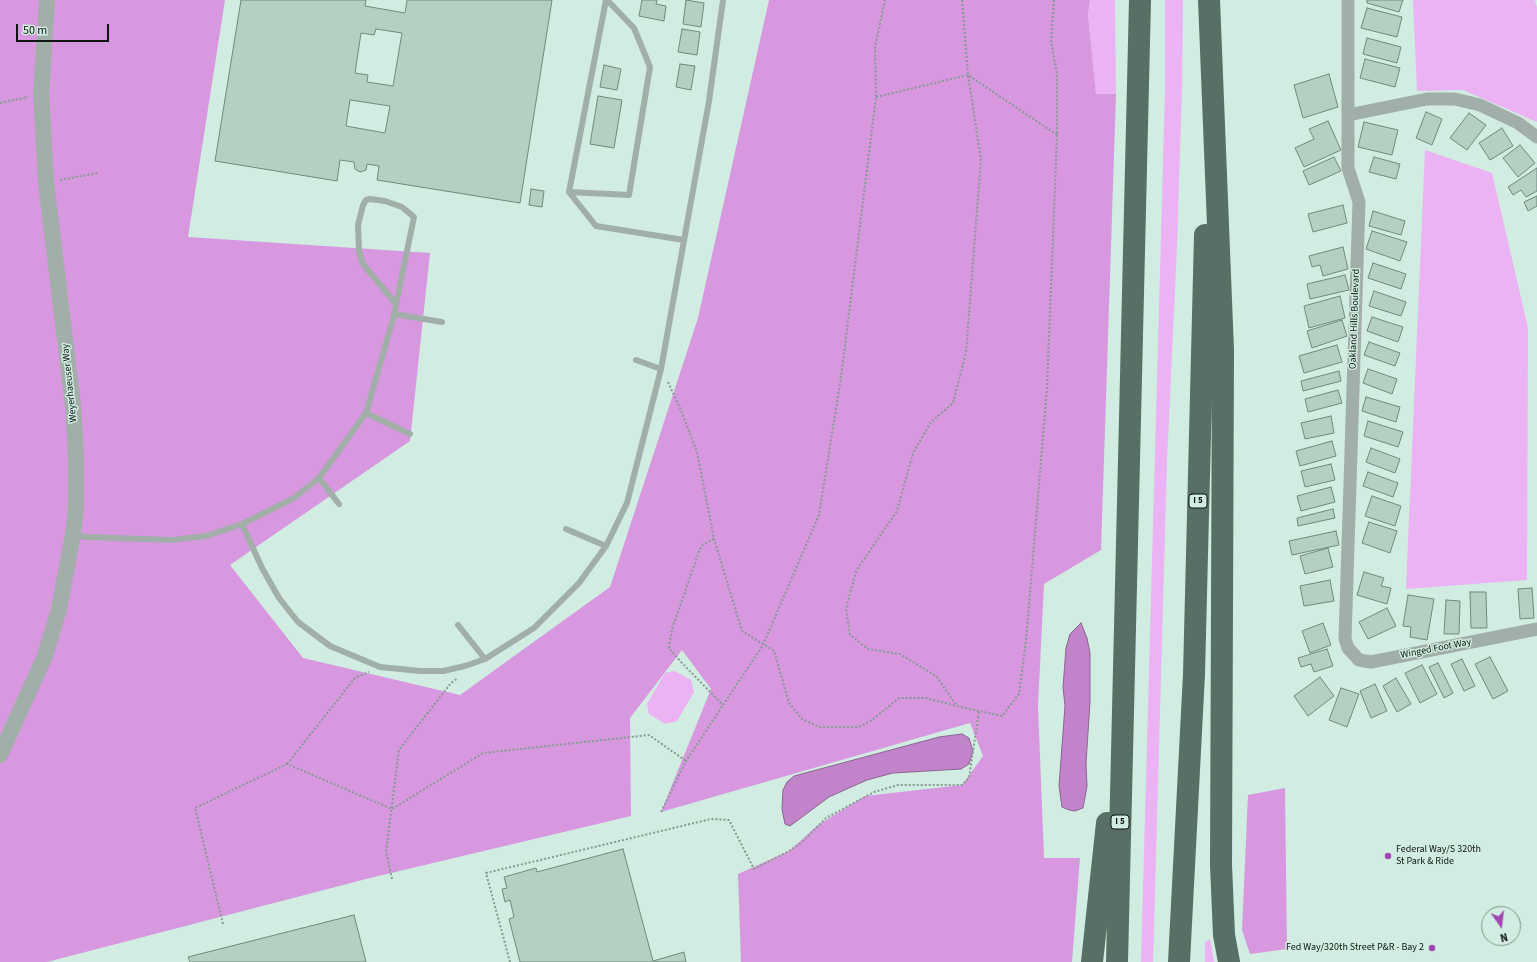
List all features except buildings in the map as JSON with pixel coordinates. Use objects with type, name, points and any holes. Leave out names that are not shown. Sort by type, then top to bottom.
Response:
[{"type":"highway","name":"I 5","points":[[1117,962],[1140,0]]},
{"type":"highway","name":"I 5","points":[[1179,962],[1194,674],[1210,39],[1209,0]]},
{"type":"highway","points":[[1210,39],[1223,350],[1221,865],[1224,935],[1229,962]]},
{"type":"highway","points":[[1092,962],[1123,681]]},
{"type":"street","name":"Weyerhaeuser Way","points":[[0,755],[45,656],[59,609],[73,534],[76,505],[76,459],[73,406],[46,182],[41,94],[46,0]]},
{"type":"street","name":"Oakland Hills Boulevard","points":[[1345,640],[1359,202],[1348,168],[1348,0]]},
{"type":"street","points":[[1348,115],[1427,99],[1455,99],[1480,105],[1518,123],[1537,137]]},
{"type":"street","name":"Winged Foot Way","points":[[1345,640],[1353,655],[1359,660],[1371,662],[1537,629]]},
{"type":"lane","points":[[569,192],[630,195],[650,67],[634,28],[607,0]]},
{"type":"lane","points":[[607,0],[569,192],[596,226],[684,240]]},
{"type":"lane","points":[[242,524],[262,568],[279,598],[298,622],[330,646],[380,667],[400,670],[443,670],[485,659],[534,628],[579,583],[606,546],[627,503],[661,369],[709,101],[723,0]]},
{"type":"lane","points":[[73,534],[93,538],[172,540],[206,536],[242,524],[294,498],[319,478],[366,413],[394,314],[414,217],[402,206],[385,201],[370,199],[366,200],[363,205],[358,225],[359,251],[362,262],[396,304]]},
{"type":"lane","points":[[394,314],[442,322]]},
{"type":"lane","points":[[636,360],[661,369]]},
{"type":"lane","points":[[366,413],[410,434]]},
{"type":"lane","points":[[319,478],[339,504]]},
{"type":"lane","points":[[566,528],[606,546]]},
{"type":"lane","points":[[458,625],[485,659]]},
{"type":"path","points":[[661,812],[686,761],[763,645],[819,515],[841,377],[876,97],[875,47],[884,0]]},
{"type":"path","points":[[957,706],[936,676],[900,654],[868,649],[850,635],[846,609],[856,571],[897,511],[913,453],[931,422],[953,403],[966,353],[980,159],[968,75],[962,0]]},
{"type":"path","points":[[661,369],[680,408],[697,452],[714,539],[742,631],[774,651],[789,703],[802,719],[820,726],[860,727],[872,720],[899,698],[926,698],[1002,716],[1019,694],[1026,641],[1047,388],[1057,135],[1057,74],[1051,41],[1055,1]]},
{"type":"path","points":[[876,97],[968,75],[1057,135]]},
{"type":"path","points":[[0,103],[41,94]]},
{"type":"path","points":[[46,182],[98,173]]},
{"type":"path","points":[[714,539],[701,546],[672,629],[669,648],[723,705]]},
{"type":"path","points":[[223,924],[195,808],[287,764],[355,678],[380,667]]},
{"type":"path","points":[[392,879],[386,852],[399,750],[451,683],[463,675]]},
{"type":"path","points":[[510,962],[486,873],[711,819],[729,820],[754,869],[801,843],[826,818],[874,792],[898,786],[962,785],[969,778],[978,711]]},
{"type":"path","points":[[392,809],[483,753],[649,735],[686,761]]},
{"type":"path","points":[[287,764],[392,809]]},
{"type":"shaded area","points":[[0,0],[225,0],[188,237],[430,253],[410,441],[230,565],[303,658],[460,695],[610,587],[698,318],[769,0],[1090,0],[1088,15],[1096,94],[1116,94],[1101,550],[1044,584],[1038,706],[1044,858],[1080,858],[1072,962],[741,962],[738,874],[789,851],[818,825],[865,796],[962,785],[983,756],[970,723],[661,812],[711,689],[682,650],[630,718],[631,816],[370,878],[47,962],[0,962]]},
{"type":"shaded area","points":[[1090,0],[1115,0],[1116,94],[1096,95],[1088,15]]},
{"type":"shaded area","points":[[1165,0],[1183,0],[1182,88],[1177,246],[1167,461],[1153,962],[1141,962],[1165,90]]},
{"type":"shaded area","points":[[1413,0],[1535,0],[1537,8],[1537,122],[1463,90],[1417,91]]},
{"type":"shaded area","points":[[1425,150],[1492,173],[1528,328],[1527,580],[1406,589]]},
{"type":"shaded area","points":[[1081,623],[1087,638],[1090,653],[1090,702],[1086,763],[1087,786],[1083,808],[1075,811],[1062,807],[1059,786],[1065,706],[1063,687],[1066,648],[1070,634]]},
{"type":"shaded area","points":[[674,671],[691,680],[694,692],[677,721],[665,724],[649,714],[647,704],[665,673]]},
{"type":"shaded area","points":[[962,734],[969,738],[973,751],[969,764],[961,769],[893,773],[867,780],[829,797],[790,826],[785,824],[782,809],[783,790],[787,782],[794,776],[939,737]]},
{"type":"shaded area","points":[[1285,788],[1287,949],[1250,954],[1242,930],[1248,795]]},
{"type":"shaded area","points":[[1210,939],[1214,962],[1205,962],[1205,942]]},
{"type":"place","name":"Federal Way/S 320th St Park & Ride","points":[[1388,856]]},
{"type":"place","name":"Fed Way/320th Street P&R - Bay 2","points":[[1432,948]]}]
